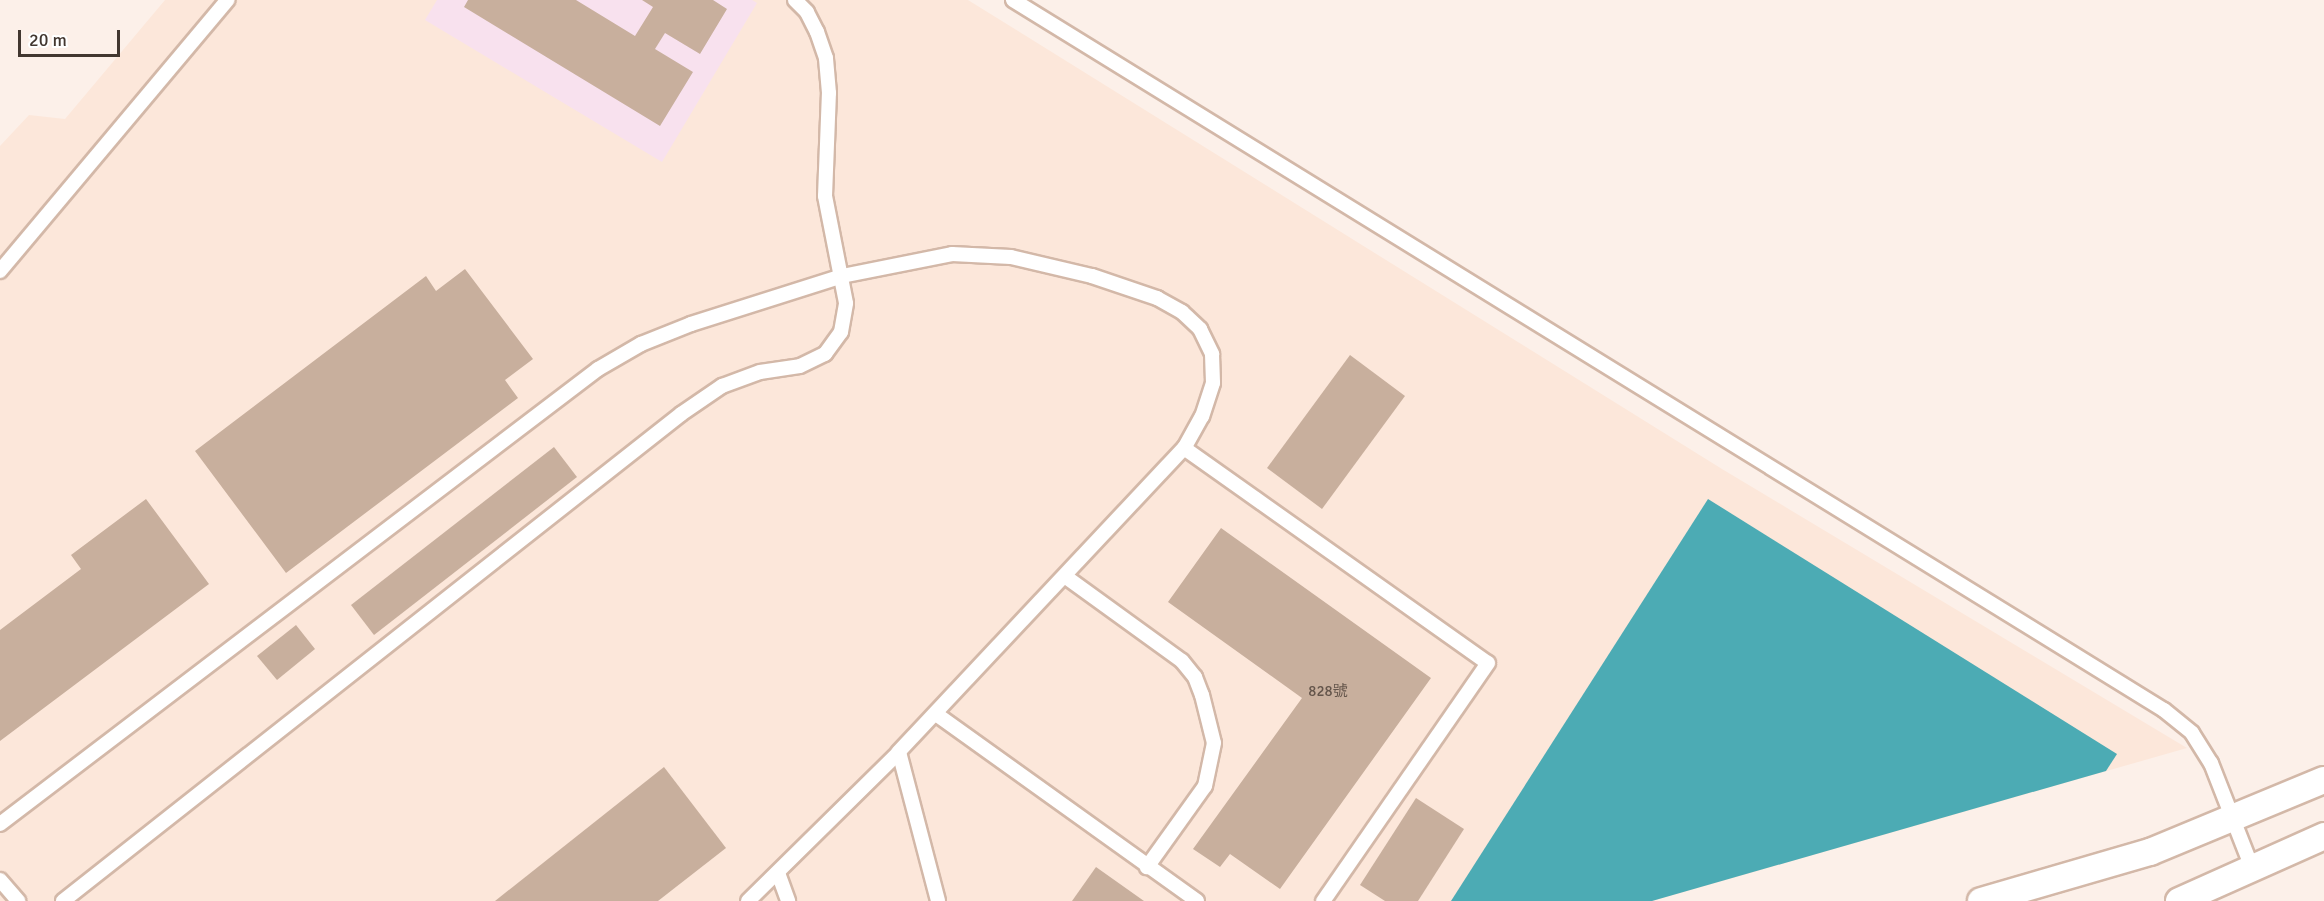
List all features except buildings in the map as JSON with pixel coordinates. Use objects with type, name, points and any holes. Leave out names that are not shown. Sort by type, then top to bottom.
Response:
[{"type":"street","points":[[1981,901],[2150,852],[2324,780]]},
{"type":"street","points":[[2179,901],[2253,870],[2324,836]]},
{"type":"lane","points":[[0,271],[227,0]]},
{"type":"lane","points":[[63,901],[681,414],[722,386],[760,372],[800,366],[825,354],[841,332],[846,303],[842,276],[831,236],[825,196],[829,93],[826,58],[818,32],[807,12],[795,0]]},
{"type":"lane","points":[[1013,0],[2164,710],[2192,733],[2211,763],[2253,870]]},
{"type":"lane","points":[[0,824],[598,369],[641,344],[691,324],[842,276],[952,254],[1011,257],[1092,276],[1157,298],[1182,312],[1200,329],[1212,354],[1213,383],[1202,416],[1184,448],[1066,577],[900,752],[748,901]]},
{"type":"lane","points":[[1184,448],[1488,663],[1323,901]]},
{"type":"lane","points":[[1066,577],[1182,661],[1195,677],[1202,695],[1214,743],[1205,786],[1147,867]]},
{"type":"lane","points":[[936,714],[1197,901]]},
{"type":"lane","points":[[900,752],[938,901]]},
{"type":"lane","points":[[778,873],[788,901]]},
{"type":"lane","points":[[0,880],[18,901]]},
{"type":"shaded area","points":[[165,0],[968,0],[1722,469],[2187,748],[1652,901],[0,901],[0,146],[29,115],[65,119]]},
{"type":"shaded area","points":[[437,0],[752,0],[757,3],[662,162],[425,20]]},
{"type":"water","points":[[1708,499],[2117,754],[2106,771],[1652,901],[1451,901]]}]
